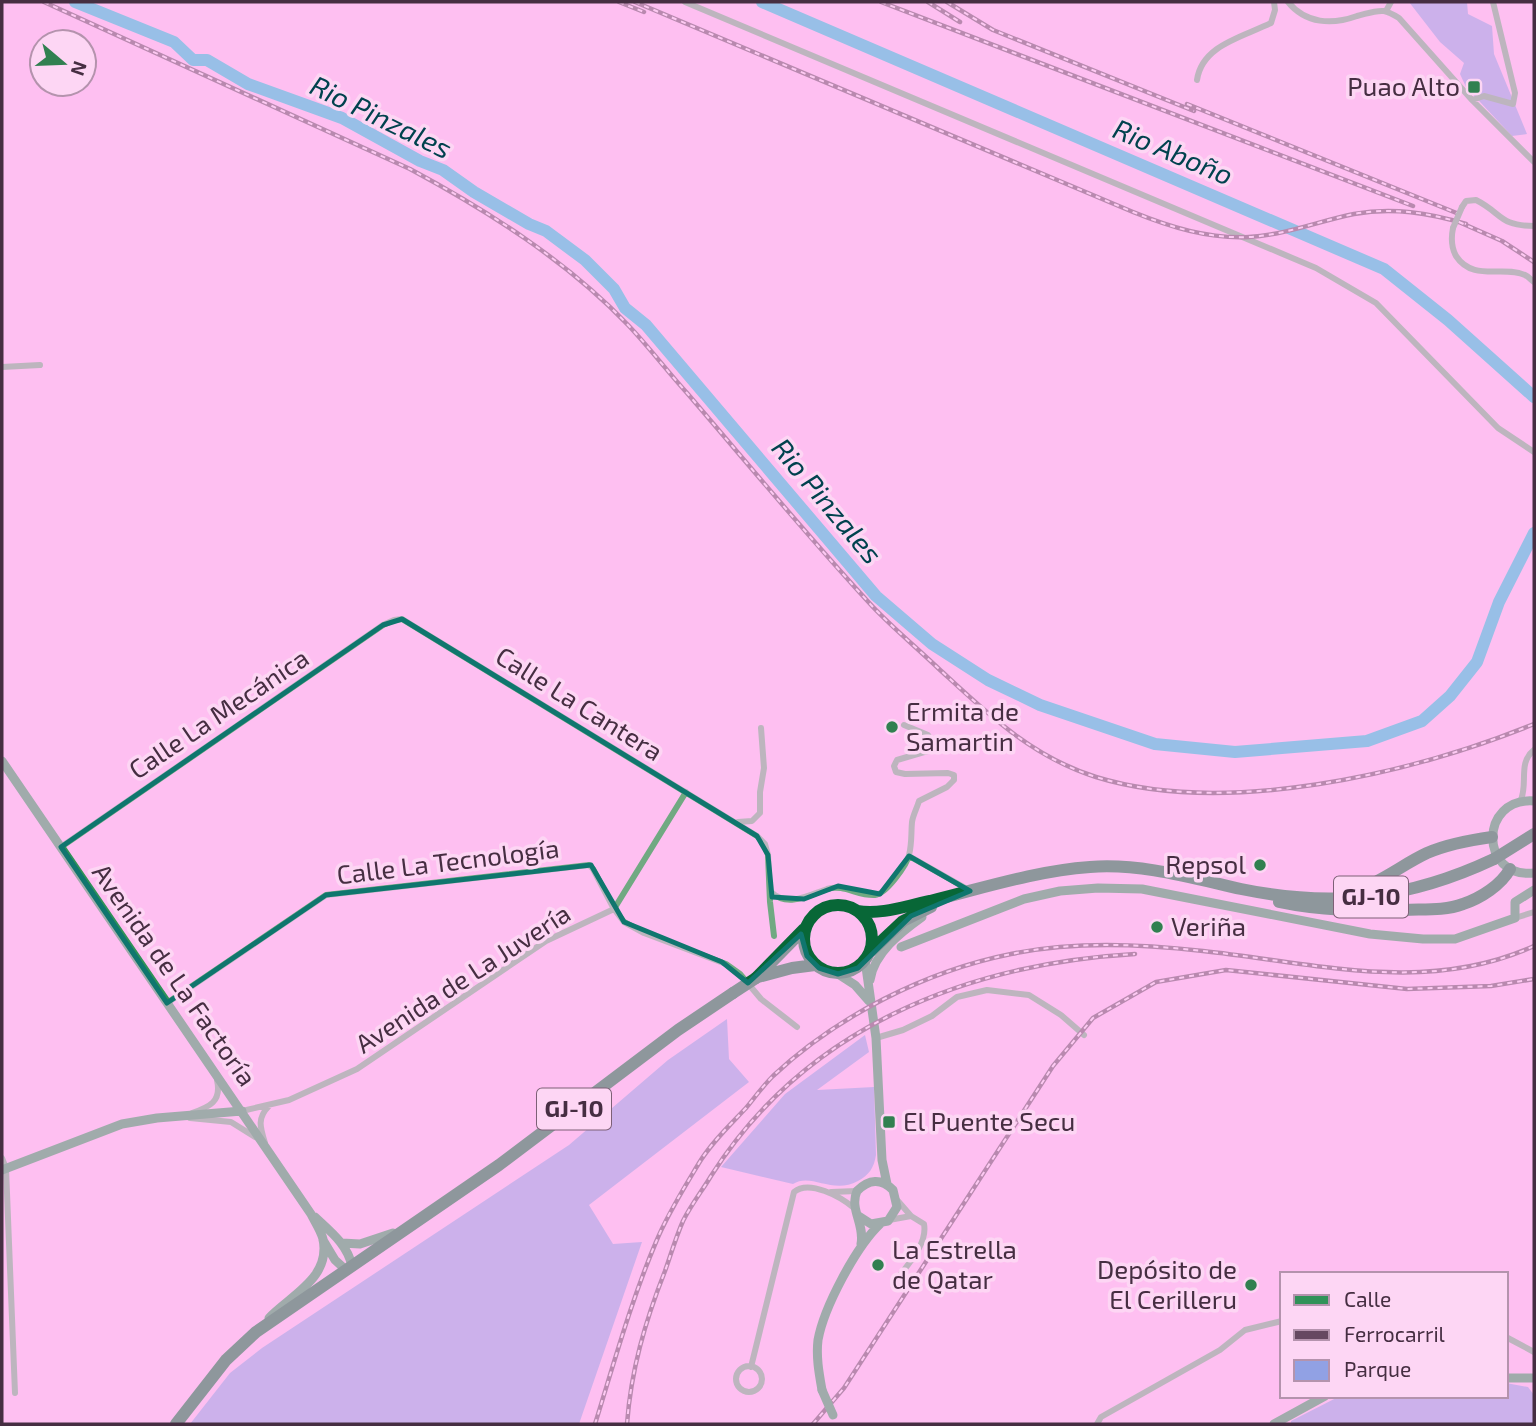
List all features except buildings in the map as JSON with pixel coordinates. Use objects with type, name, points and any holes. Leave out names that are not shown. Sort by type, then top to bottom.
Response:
[{"type":"highway","name":"GJ-10","points":[[176,1424],[226,1360],[256,1332],[499,1165],[678,1030],[757,977],[819,910],[831,905],[843,905],[857,911],[893,911],[1051,871],[1090,867],[1138,868],[1243,889],[1324,899],[1364,898],[1412,890],[1466,872],[1494,859],[1534,834]]},
{"type":"highway","points":[[1216,883],[1235,881],[1253,886],[1322,894],[1345,893],[1363,889],[1427,853],[1462,841],[1492,836]]},
{"type":"highway","points":[[1243,889],[1264,900],[1330,911],[1438,909],[1461,905],[1479,897],[1505,878],[1510,869]]},
{"type":"highway","name":"GJ-10","points":[[838,974],[858,968],[911,916],[970,891]]},
{"type":"highway","points":[[857,911],[866,919],[871,930],[873,942],[868,956]]},
{"type":"highway","points":[[804,929],[807,956],[827,972],[838,974]]},
{"type":"highway","name":"GJ-10","points":[[757,977],[815,965]]},
{"type":"street","points":[[685,2],[1316,268],[1376,303],[1498,428],[1534,452]]},
{"type":"street","points":[[1197,80],[1199,68],[1225,41],[1249,34],[1271,23],[1275,10],[1274,2]]},
{"type":"street","points":[[1288,2],[1307,18],[1322,22],[1339,22],[1374,11],[1386,11],[1399,18],[1472,100],[1533,160]]},
{"type":"street","points":[[1386,11],[1391,2]]},
{"type":"street","points":[[1472,100],[1484,96],[1513,104],[1515,93],[1493,2]]},
{"type":"street","points":[[1534,226],[1507,223],[1476,200],[1466,201],[1454,228],[1453,249],[1466,266],[1481,271],[1524,274],[1534,282]]},
{"type":"street","points":[[2,367],[40,365]]},
{"type":"street","name":"Calle La Cantera","points":[[402,619],[757,835],[765,844],[774,936]]},
{"type":"street","name":"Calle La Mecánica","points":[[61,847],[383,625],[402,619]]},
{"type":"street","points":[[771,892],[776,897],[804,899],[838,886],[873,895],[880,894],[905,866],[909,856],[912,818],[919,801],[947,787],[954,780],[954,775],[896,772],[894,766],[897,760],[923,754],[934,745],[928,735],[904,725]]},
{"type":"street","points":[[736,822],[751,821],[760,813],[764,768],[761,728]]},
{"type":"street","points":[[1520,802],[1528,754],[1534,750]]},
{"type":"street","name":"Avenida de La Factoría","points":[[2,761],[267,1148],[311,1214],[335,1260],[349,1268],[350,1254],[311,1214]]},
{"type":"street","points":[[1524,789],[1533,801]]},
{"type":"street","points":[[686,792],[614,909],[624,922],[645,933],[722,962],[740,974],[761,999],[797,1027]]},
{"type":"street","points":[[1533,801],[1508,807],[1500,814],[1492,836],[1500,861],[1519,873],[1534,874]]},
{"type":"street","points":[[909,856],[970,891]]},
{"type":"street","name":"Calle La Tecnología","points":[[167,1003],[326,895],[589,865],[614,909]]},
{"type":"street","points":[[901,947],[1024,899],[1060,891],[1098,888],[1142,889],[1370,934],[1423,939],[1455,939],[1534,912]]},
{"type":"street","points":[[1515,918],[1515,902],[1534,890]]},
{"type":"street","points":[[869,997],[871,975],[889,945],[907,927],[938,904]]},
{"type":"street","name":"Avenida de La Juvería","points":[[242,1111],[289,1100],[357,1069],[546,941],[614,909]]},
{"type":"street","points":[[868,956],[869,997],[876,1038],[882,1160],[887,1184],[911,1216],[924,1224],[926,1233],[923,1242],[895,1282]]},
{"type":"street","points":[[838,974],[869,997]]},
{"type":"street","points":[[876,1038],[903,1030],[932,1016],[957,997],[973,991],[987,990],[1029,995],[1061,1015],[1084,1035]]},
{"type":"street","points":[[180,1116],[209,1107],[215,1102],[218,1086],[214,1071]]},
{"type":"street","points":[[267,1148],[259,1122],[262,1113],[271,1104]]},
{"type":"street","points":[[15,1393],[3,1165],[122,1124],[242,1111]]},
{"type":"street","points":[[180,1116],[231,1122],[248,1131],[267,1148]]},
{"type":"street","points":[[835,1420],[822,1390],[817,1361],[820,1332],[826,1313],[860,1247],[862,1238],[853,1199],[857,1191],[870,1181],[882,1160]]},
{"type":"street","points":[[870,1181],[887,1184]]},
{"type":"street","points":[[751,1367],[791,1198],[798,1188],[803,1187],[830,1192],[857,1191]]},
{"type":"street","points":[[830,1192],[841,1197],[863,1221],[884,1223],[911,1216]]},
{"type":"street","points":[[860,1247],[894,1214],[897,1198]]},
{"type":"street","points":[[342,1243],[360,1244],[373,1241],[414,1224]]},
{"type":"street","points":[[256,1332],[278,1308],[312,1281],[321,1263],[323,1240]]},
{"type":"street","points":[[2,1298],[11,1294]]},
{"type":"street","points":[[1097,1424],[1101,1417],[1220,1350],[1245,1330],[1280,1321]]},
{"type":"street","points":[[1508,1338],[1534,1352]]},
{"type":"street","points":[[751,1367],[761,1374],[761,1382],[754,1391],[746,1392],[736,1383],[737,1374],[743,1368],[751,1367]]},
{"type":"street","points":[[1508,1378],[1534,1380]]},
{"type":"street","points":[[1274,1424],[1284,1422],[1322,1398]]},
{"type":"highlighted area","points":[[402,619],[757,836],[768,855],[772,897],[804,899],[838,886],[880,894],[909,856],[970,891],[911,916],[858,968],[838,974],[819,968],[807,956],[801,934],[748,983],[722,962],[624,922],[591,865],[326,895],[167,1003],[61,847],[383,625]]},
{"type":"green space","points":[[1409,2],[1467,2],[1468,14],[1492,26],[1494,54],[1527,134],[1512,136],[1466,87],[1460,74],[1464,63],[1440,42]]},
{"type":"green space","points":[[727,1019],[729,1059],[749,1082],[589,1205],[613,1244],[642,1242],[579,1424],[190,1424],[230,1373],[262,1348],[569,1145],[668,1060]]},
{"type":"green space","points":[[865,1035],[869,1052],[817,1090],[874,1087],[876,1155],[870,1171],[865,1176],[848,1185],[839,1186],[807,1180],[793,1184],[721,1167],[785,1094]]},
{"type":"green space","points":[[1508,1383],[1528,1387],[1534,1395],[1534,1424],[1291,1424],[1291,1421],[1336,1398],[1508,1398]]},
{"type":"waterway","name":"Rio Pinzales","points":[[75,2],[174,42],[193,60],[207,60],[248,84],[342,118],[420,161],[443,170],[474,192],[546,231],[585,260],[614,289],[625,308],[646,325],[876,596],[932,644],[988,680],[1040,705],[1155,744],[1235,752],[1367,741],[1422,721],[1450,696],[1477,662],[1499,602],[1534,533]]},
{"type":"waterway","name":"Rio Aboño","points":[[762,2],[1384,269],[1448,320],[1534,397]]},
{"type":"railway","points":[[44,2],[410,169],[497,220],[553,259],[636,333],[802,528],[881,615],[992,717],[1030,745],[1072,768],[1096,777],[1147,788],[1202,793],[1259,791],[1376,773],[1432,759],[1534,724]]},
{"type":"railway","points":[[619,2],[644,12]]},
{"type":"railway","points":[[635,2],[1133,212],[1190,231],[1219,236],[1262,236],[1354,214],[1383,211],[1425,214],[1466,224]]},
{"type":"railway","points":[[881,2],[1413,206]]},
{"type":"railway","points":[[928,2],[960,22]]},
{"type":"railway","points":[[947,2],[993,30],[1194,111]]},
{"type":"railway","points":[[1187,104],[1459,214]]},
{"type":"railway","points":[[1459,222],[1502,241],[1534,262]]},
{"type":"railway","points":[[595,1424],[647,1264],[665,1222],[704,1156],[773,1076],[798,1054],[825,1034],[884,999],[915,984],[979,962],[1035,950],[1083,945],[1155,947],[1328,968],[1411,972],[1452,969],[1493,961],[1534,946]]},
{"type":"railway","points":[[627,1424],[640,1346],[683,1221],[711,1176],[749,1124],[793,1080],[842,1043],[894,1013],[951,990],[1010,972],[1072,960],[1135,954]]},
{"type":"railway","points":[[813,1424],[844,1388],[1053,1066],[1093,1018],[1156,982],[1226,970],[1407,989],[1491,986],[1534,979]]},
{"type":"place","name":"Puao Alto","points":[[1474,87]]},
{"type":"place","name":"Ermita de Samartin","points":[[892,727]]},
{"type":"place","name":"Repsol","points":[[1260,865]]},
{"type":"place","name":"Veriña","points":[[1157,927]]},
{"type":"place","name":"El Puente Secu","points":[[889,1122]]},
{"type":"place","name":"La Estrella de Qatar","points":[[878,1265]]},
{"type":"place","name":"Depósito de El Cerilleru","points":[[1251,1285]]}]
